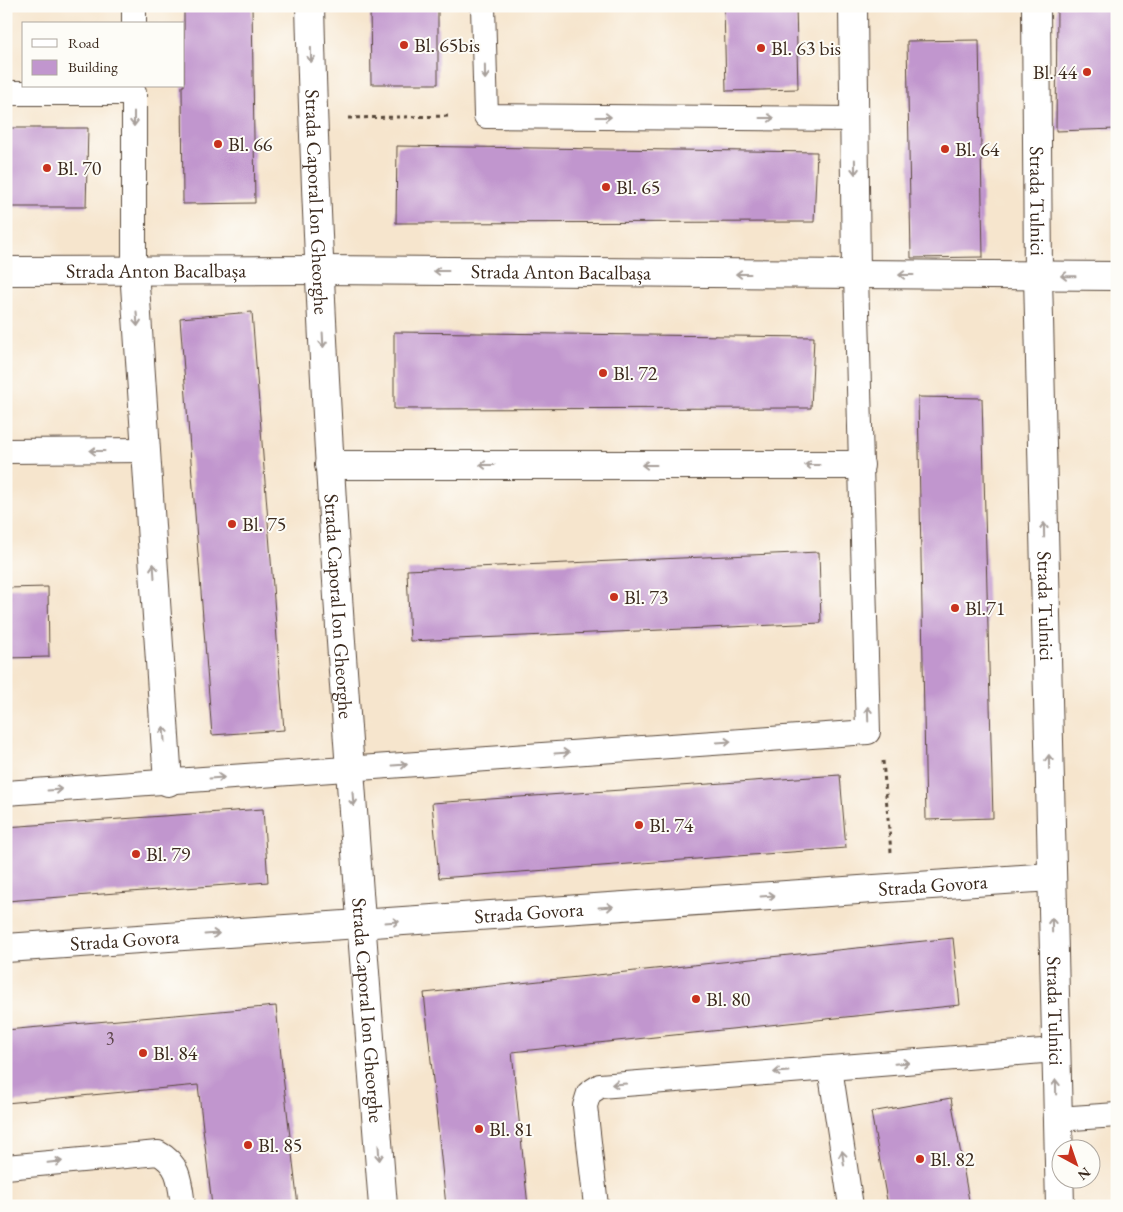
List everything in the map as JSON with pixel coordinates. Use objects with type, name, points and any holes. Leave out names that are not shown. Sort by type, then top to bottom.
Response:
[{"type":"street","name":"Strada Caporal Ion Gheorghe","points":[[310,6],[313,118],[329,465],[383,1206]]},
{"type":"street","points":[[853,6],[856,274]]},
{"type":"street","name":"Strada Tulnici","points":[[1036,6],[1038,276],[1060,1206]]},
{"type":"street","points":[[134,270],[168,782]]},
{"type":"street","name":"Strada Anton Bacalbașa","points":[[6,271],[320,270],[1117,276]]},
{"type":"street","points":[[329,465],[860,465]]},
{"type":"street","name":"Strada Govora","points":[[6,948],[1051,876]]},
{"type":"lane","points":[[134,6],[134,22]]},
{"type":"lane","points":[[483,6],[486,116],[855,119]]},
{"type":"lane","points":[[6,94],[134,90],[134,270]]},
{"type":"lane","points":[[6,793],[868,732],[856,274]]},
{"type":"lane","points":[[6,451],[146,450]]},
{"type":"lane","points":[[596,1206],[584,1106],[589,1093],[600,1086],[1056,1050]]},
{"type":"lane","points":[[830,1068],[851,1206]]},
{"type":"lane","points":[[1057,1119],[1117,1115]]},
{"type":"lane","points":[[6,1167],[158,1153],[169,1160],[178,1172],[183,1206]]},
{"type":"path","points":[[313,118],[486,116]]},
{"type":"path","points":[[868,732],[882,755],[895,888]]},
{"type":"building","name":"Bl. 66","points":[[184,6],[252,6],[255,203],[183,204],[182,88],[185,88]]},
{"type":"building","name":"Bl. 65bis","points":[[370,6],[438,6],[438,84],[371,84]]},
{"type":"building","name":"Bl. 63 bis","points":[[724,6],[796,6],[798,89],[726,91]]},
{"type":"building","name":"Bl. 44","points":[[1057,6],[1117,6],[1117,129],[1056,131]]},
{"type":"building","name":"Bl. 64","points":[[979,40],[983,257],[911,258],[907,41]]},
{"type":"building","name":"Bl. 70","points":[[6,128],[88,128],[86,207],[6,207]]},
{"type":"building","name":"Bl. 65","points":[[397,146],[817,152],[814,222],[396,223]]},
{"type":"building","name":"Bl. 75","points":[[252,312],[284,730],[212,735],[180,318]]},
{"type":"building","name":"Bl. 72","points":[[394,332],[814,337],[811,408],[394,409]]},
{"type":"building","name":"Bl.71","points":[[918,397],[982,398],[993,818],[926,820]]},
{"type":"building","name":"Bl. 73","points":[[819,552],[821,623],[410,641],[407,570]]},
{"type":"building","points":[[48,587],[49,657],[6,658],[6,588]]},
{"type":"building","name":"Bl. 74","points":[[840,775],[846,848],[439,878],[432,803]]},
{"type":"building","name":"Bl. 79","points":[[263,809],[268,882],[6,901],[6,827]]},
{"type":"building","name":"Bl. 80","points":[[953,938],[960,1005],[512,1052],[528,1206],[446,1206],[424,993]]},
{"type":"building","name":"Bl. 84","points":[[276,1006],[298,1206],[212,1206],[198,1085],[6,1103],[6,1030]]},
{"type":"building","name":"Bl. 82","points":[[951,1098],[970,1206],[888,1206],[871,1112]]},
{"type":"place","name":"Bl. 65bis","points":[[404,45]]},
{"type":"place","name":"Bl. 63 bis","points":[[761,48]]},
{"type":"place","name":"Bl. 44","points":[[1087,72]]},
{"type":"place","name":"Bl. 66","points":[[218,144]]},
{"type":"place","name":"Bl. 64","points":[[945,149]]},
{"type":"place","name":"Bl. 70","points":[[47,168]]},
{"type":"place","name":"Bl. 65","points":[[606,187]]},
{"type":"place","name":"Bl. 72","points":[[603,373]]},
{"type":"place","name":"Bl. 75","points":[[232,524]]},
{"type":"place","name":"Bl. 73","points":[[614,597]]},
{"type":"place","name":"Bl.71","points":[[955,608]]},
{"type":"place","name":"Bl. 74","points":[[639,825]]},
{"type":"place","name":"Bl. 79","points":[[136,854]]},
{"type":"place","name":"Bl. 80","points":[[696,999]]},
{"type":"place","name":"Bl. 84","points":[[143,1053]]},
{"type":"place","name":"Bl. 81","points":[[479,1129]]},
{"type":"place","name":"Bl. 85","points":[[248,1145]]},
{"type":"place","name":"Bl. 82","points":[[920,1159]]}]
